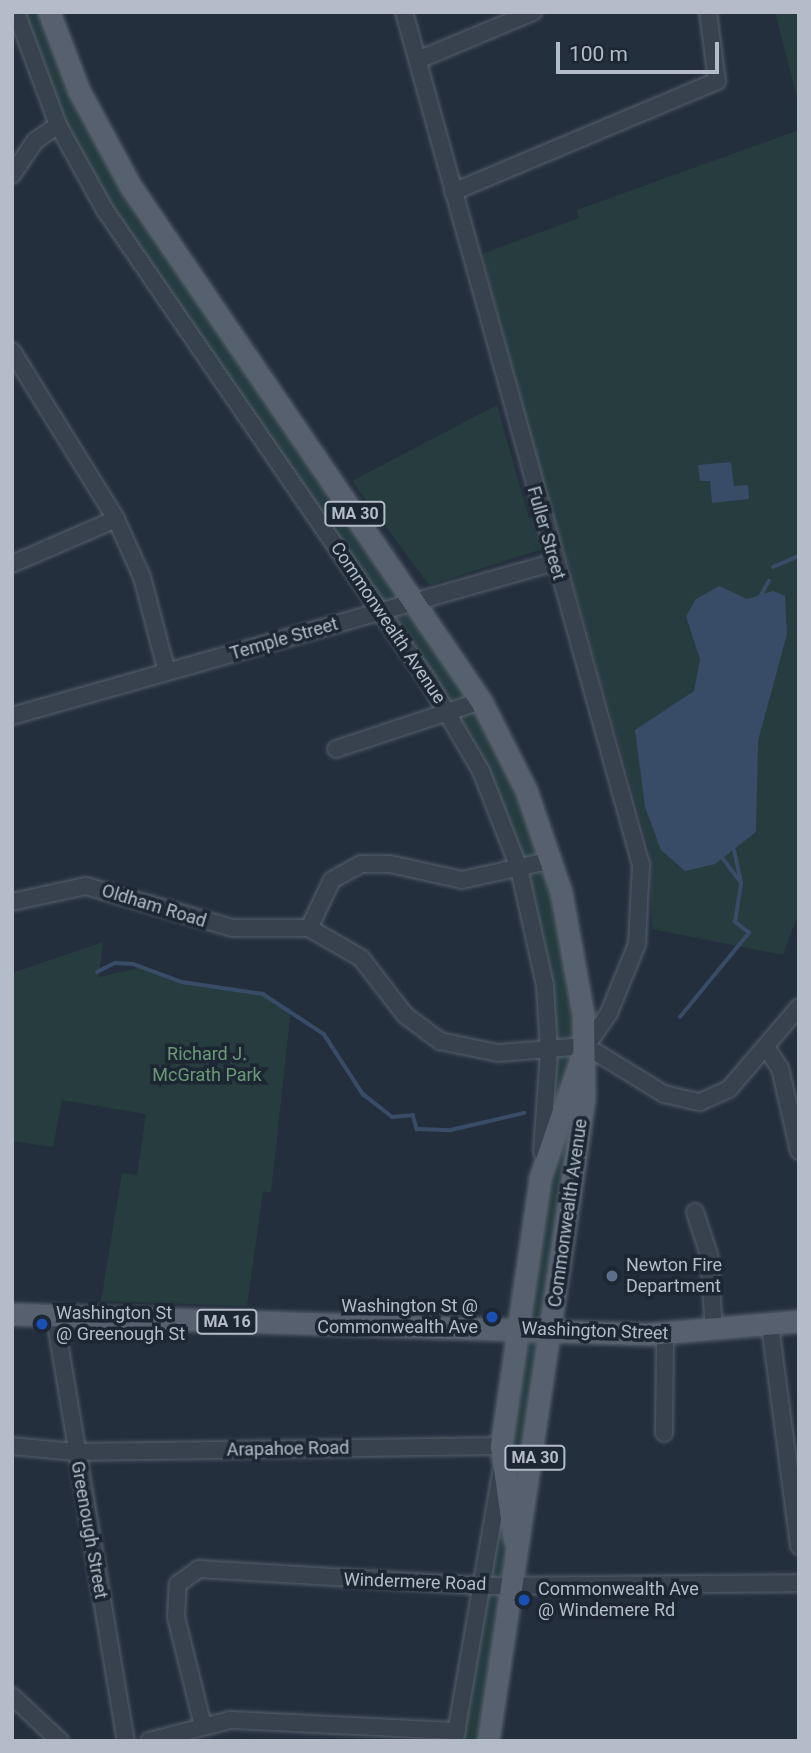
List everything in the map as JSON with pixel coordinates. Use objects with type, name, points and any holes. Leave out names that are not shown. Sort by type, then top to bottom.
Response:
[{"type":"main road","name":"Commonwealth Avenue","points":[[49,12],[79,91],[131,187],[481,701],[526,790],[552,860],[570,932],[586,1046],[552,1330],[515,1586],[488,1741]]},
{"type":"main road","name":"Commonwealth Avenue","points":[[515,1586],[514,1519],[501,1472],[502,1446],[540,1178],[586,1046]]},
{"type":"main road","name":"Washington Street","points":[[12,1314],[55,1318],[664,1334],[713,1332],[799,1321]]},
{"type":"street","name":"Commonwealth Avenue","points":[[16,12],[58,125],[105,210],[451,716],[519,868],[543,972],[549,1051],[540,1178]]},
{"type":"street","name":"Fuller Street","points":[[404,12],[555,562],[635,838],[643,891],[630,967],[586,1046]]},
{"type":"street","points":[[418,60],[533,12]]},
{"type":"street","points":[[453,192],[717,81],[708,12]]},
{"type":"street","points":[[12,175],[35,141],[58,125]]},
{"type":"street","points":[[12,351],[116,519],[142,577],[167,672]]},
{"type":"street","points":[[12,564],[116,519]]},
{"type":"street","name":"Temple Street","points":[[12,716],[555,562]]},
{"type":"street","points":[[337,749],[451,716],[481,701]]},
{"type":"street","points":[[309,928],[332,880],[361,864],[390,864],[462,880],[552,860]]},
{"type":"street","name":"Oldham Road","points":[[12,902],[86,886],[206,923],[309,928],[360,958],[405,1015],[440,1041],[498,1053],[586,1046]]},
{"type":"street","points":[[586,1046],[683,1103],[729,1089],[767,1049],[782,1019],[799,1007]]},
{"type":"street","points":[[767,1049],[780,1068],[799,1151]]},
{"type":"street","points":[[695,1212],[708,1243],[713,1332]]},
{"type":"street","name":"Greenough Street","points":[[55,1318],[75,1452],[126,1741]]},
{"type":"street","points":[[770,1325],[799,1546]]},
{"type":"street","points":[[664,1334],[664,1433]]},
{"type":"street","name":"Arapahoe Road","points":[[12,1446],[75,1452],[502,1446]]},
{"type":"street","name":"Commonwealth Avenue","points":[[456,1736],[484,1586],[501,1472]]},
{"type":"street","name":"Windermere Road","points":[[202,1722],[176,1617],[178,1584],[190,1573],[484,1586],[799,1583]]},
{"type":"street","points":[[15,1704],[60,1741]]},
{"type":"street","points":[[149,1741],[202,1722],[456,1736]]},
{"type":"green space","points":[[16,12],[49,12],[79,91],[461,669],[541,828],[586,1046],[488,1741],[454,1741],[548,1094],[539,947],[481,771],[105,210]]},
{"type":"green space","points":[[775,12],[799,12],[799,106]]},
{"type":"green space","points":[[799,130],[799,912],[783,955],[652,929],[649,849],[562,543],[429,585],[352,481],[497,405],[529,518],[551,512],[482,254],[579,218],[577,210]]},
{"type":"green space","name":"Richard J. McGrath Park","points":[[103,942],[99,977],[144,967],[170,980],[247,990],[291,1009],[271,1193],[263,1191],[247,1306],[101,1301],[122,1173],[137,1175],[146,1114],[62,1100],[53,1147],[12,1141],[12,973]]},
{"type":"water","points":[[731,462],[734,486],[748,485],[749,499],[712,503],[710,481],[700,481],[698,465]]},
{"type":"water","points":[[719,586],[747,599],[773,591],[785,596],[787,634],[758,741],[756,832],[715,864],[685,871],[661,850],[645,807],[635,730],[694,691],[700,659],[686,616],[696,599]]},
{"type":"waterway","points":[[773,567],[799,556]]},
{"type":"waterway","points":[[760,597],[769,581]]},
{"type":"waterway","points":[[680,1017],[749,933],[735,922],[741,883],[734,851]]},
{"type":"waterway","points":[[722,857],[740,881]]},
{"type":"waterway","points":[[97,972],[115,963],[133,964],[182,982],[263,994],[324,1034],[363,1094],[392,1117],[413,1115],[417,1129],[451,1130],[524,1113]]},
{"type":"place","name":"Newton Fire Department","points":[[612,1276]]},
{"type":"place","name":"Washington St @ Commonwealth Ave","points":[[492,1317]]},
{"type":"place","name":"Washington St @ Greenough St","points":[[42,1324]]},
{"type":"place","name":"Commonwealth Ave @ Windemere Rd","points":[[524,1600]]}]
